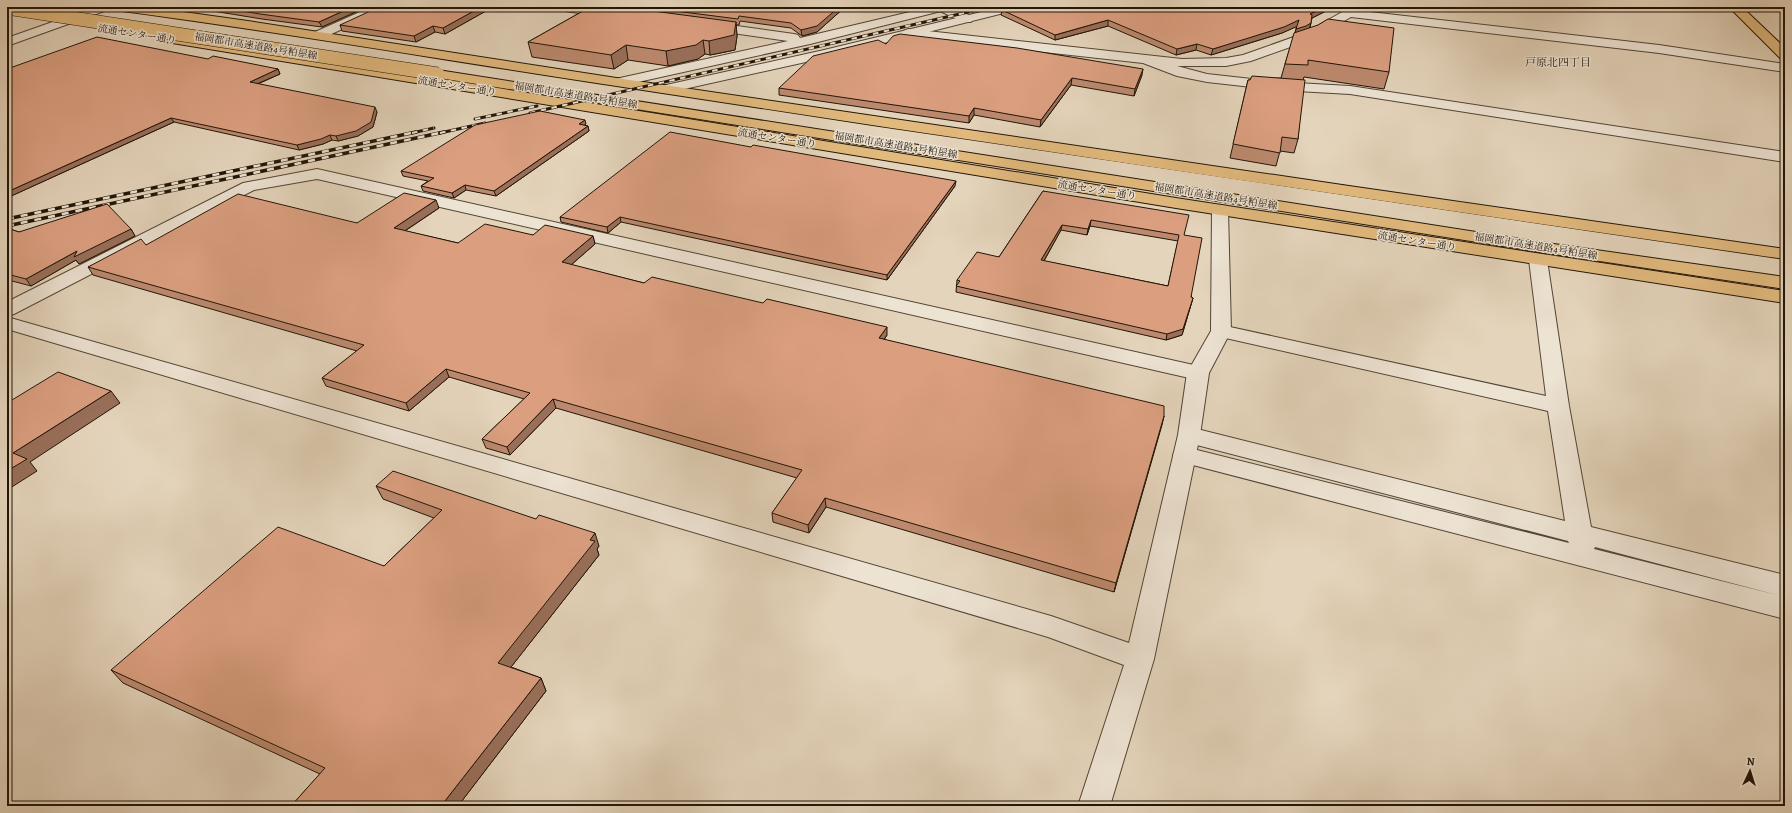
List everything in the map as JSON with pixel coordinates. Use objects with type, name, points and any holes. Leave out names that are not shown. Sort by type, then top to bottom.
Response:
[{"type":"main road","name":"福岡都市高速道路4号粕屋線","points":[[68,7],[452,66],[1333,208],[1785,283]]},
{"type":"main road","points":[[122,7],[319,35],[666,89],[1518,217],[1785,254]]},
{"type":"main road","points":[[1735,7],[1785,55]]},
{"type":"main road","name":"福岡都市高速道路4号粕屋線","points":[[7,8],[1333,208],[1785,269]]},
{"type":"main road","name":"流通センター通り","points":[[7,11],[291,60],[1220,210],[1785,297]]},
{"type":"street","points":[[7,42],[106,7]]},
{"type":"street","points":[[319,35],[381,7]]},
{"type":"street","points":[[565,7],[628,16]]},
{"type":"street","points":[[620,82],[810,40],[943,7],[967,19]]},
{"type":"street","points":[[666,89],[824,54],[1016,7]]},
{"type":"street","points":[[909,33],[1148,60],[1182,63],[1226,62],[1246,58],[1309,36],[1354,10],[1659,49],[1785,68]]},
{"type":"street","points":[[699,25],[810,40]]},
{"type":"street","points":[[1148,60],[1182,73],[1207,78],[1279,86],[1350,90],[1785,157]]},
{"type":"street","points":[[7,310],[249,186],[317,174],[1198,373]]},
{"type":"street","points":[[1094,806],[1140,659],[1187,445],[1198,373],[1221,331],[1220,210]]},
{"type":"street","points":[[1538,260],[1558,406],[1582,546]]},
{"type":"street","points":[[7,323],[1051,627],[1140,659]]},
{"type":"street","points":[[1221,331],[1558,406]]},
{"type":"street","points":[[1187,445],[1582,546],[1785,608]]},
{"type":"street","points":[[1582,546],[1785,586]]},
{"type":"building","points":[[219,7],[352,7],[319,22]]},
{"type":"building","points":[[379,7],[481,7],[443,28],[433,26],[414,36],[340,25]]},
{"type":"building","points":[[590,7],[623,7],[736,22],[734,35],[709,41],[703,40],[696,45],[666,51],[626,45],[611,55],[528,42]]},
{"type":"building","points":[[644,7],[839,7],[817,26],[801,30],[791,23],[739,16],[738,19]]},
{"type":"building","points":[[1012,7],[1324,7],[1310,14],[1312,15],[1311,23],[1296,29],[1299,20],[1284,27],[1213,49],[1197,44],[1177,49],[1108,20],[1055,35],[1002,10]]},
{"type":"building","points":[[1328,19],[1394,28],[1389,72],[1308,60],[1308,65],[1285,64],[1294,33],[1318,25]]},
{"type":"building","points":[[900,34],[1017,48],[1143,69],[1135,89],[1072,78],[1041,120],[974,108],[969,116],[779,88],[813,56],[878,40],[886,44],[893,36]]},
{"type":"building","points":[[97,37],[208,59],[213,56],[278,69],[250,82],[375,107],[371,122],[356,131],[336,136],[330,135],[321,139],[297,145],[171,118],[7,192],[7,69]]},
{"type":"building","points":[[1252,76],[1305,80],[1298,139],[1282,137],[1280,153],[1233,144],[1248,80],[1250,80]]},
{"type":"building","points":[[540,111],[585,120],[579,124],[588,126],[494,191],[465,185],[452,193],[421,186],[434,178],[401,171],[475,125]]},
{"type":"building","points":[[670,132],[751,147],[753,145],[956,181],[887,275],[620,217],[607,227],[560,217]]},
{"type":"building","points":[[1043,191],[1189,215],[1184,235],[1202,238],[1191,297],[1193,298],[1183,329],[1167,334],[956,286],[960,281],[957,280],[977,252],[999,257]],"holes":[[[1091,220],[1179,235],[1168,286],[1041,260],[1062,225],[1088,229]]]},
{"type":"building","points":[[404,193],[436,200],[394,228],[458,243],[485,224],[533,235],[545,225],[593,236],[562,262],[644,283],[652,277],[763,303],[767,299],[887,327],[879,338],[1164,406],[1164,416],[1116,583],[825,498],[808,525],[772,513],[802,470],[553,399],[507,447],[482,439],[530,393],[446,369],[406,403],[322,378],[364,345],[88,267],[141,239],[146,245],[238,194],[357,223]]},
{"type":"building","points":[[107,204],[131,229],[74,257],[77,251],[26,279],[7,274],[7,228],[19,232]]},
{"type":"building","points":[[58,372],[111,391],[13,453],[27,459],[7,471],[7,403]]},
{"type":"building","points":[[393,471],[536,519],[539,515],[595,533],[590,540],[595,541],[498,663],[541,678],[441,806],[291,806],[325,768],[111,670],[278,527],[384,566],[442,510],[376,486]]},
{"type":"railway","points":[[530,113],[990,7]]},
{"type":"railway","points":[[475,119],[537,106]]},
{"type":"railway","points":[[440,133],[485,123]]},
{"type":"railway","points":[[412,133],[434,128]]},
{"type":"railway","points":[[7,219],[416,132]]},
{"type":"railway","points":[[7,226],[444,132]]},
{"type":"district","name":"戸原北四丁目","points":[[1558,62]]}]
